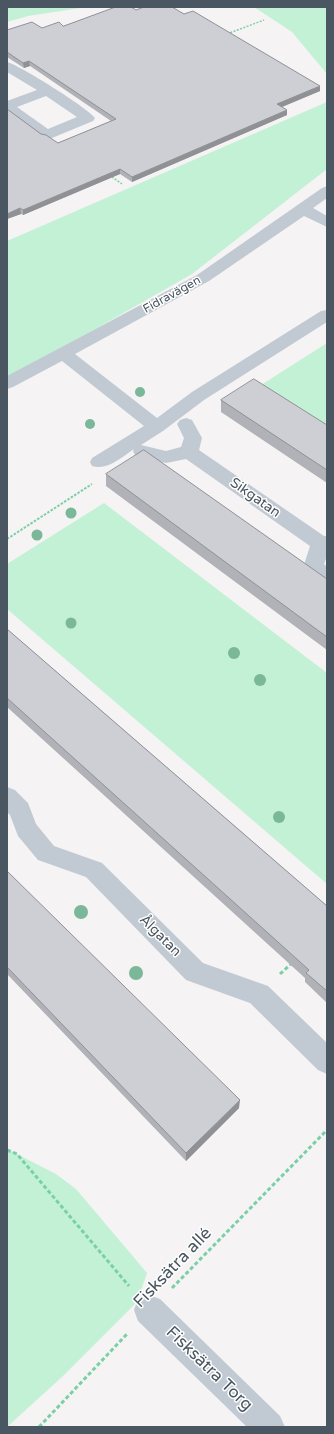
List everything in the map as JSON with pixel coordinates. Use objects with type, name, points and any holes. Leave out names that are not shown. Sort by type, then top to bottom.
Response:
[{"type":"street","points":[[7,66],[19,74],[30,78],[88,118],[47,135],[7,106]]},
{"type":"street","points":[[7,106],[48,90]]},
{"type":"street","name":"Fidravägen","points":[[7,383],[64,354],[203,278],[327,191]]},
{"type":"street","points":[[303,209],[327,222]]},
{"type":"street","points":[[99,462],[157,427],[198,396],[327,315]]},
{"type":"street","points":[[64,354],[157,427]]},
{"type":"street","points":[[142,451],[166,457],[189,452],[193,438],[186,424]]},
{"type":"street","name":"Sikgatan","points":[[189,452],[324,544],[314,565],[327,580]]},
{"type":"street","name":"Ålgatan","points":[[7,797],[20,810],[26,829],[46,853],[94,870],[196,972],[259,994],[327,1061]]},
{"type":"street","name":"Fisksätra Torg","points":[[149,1310],[268,1427]]},
{"type":"path","points":[[227,34],[264,20]]},
{"type":"path","points":[[103,171],[122,184]]},
{"type":"path","points":[[259,994],[293,962]]},
{"type":"path","name":"Fisksätra allé","points":[[39,1427],[149,1310],[327,1130]]},
{"type":"path","points":[[7,1150],[17,1154],[51,1192],[149,1310]]},
{"type":"green space","points":[[7,7],[87,7],[28,16],[7,22]]},
{"type":"green space","points":[[254,7],[327,7],[327,74],[292,32]]},
{"type":"green space","points":[[327,102],[327,169],[192,274],[7,377],[7,241]]},
{"type":"green space","points":[[327,343],[327,428],[261,385]]},
{"type":"green space","points":[[104,503],[327,673],[327,884],[7,609],[7,564]]},
{"type":"green space","points":[[7,1149],[56,1174],[76,1189],[147,1273],[137,1302],[63,1376],[7,1427]]},
{"type":"building","points":[[116,7],[131,7],[136,10],[144,7],[172,7],[184,14],[193,11],[320,86],[277,104],[287,110],[132,177],[120,169],[23,210],[20,208],[7,214],[7,109],[41,134],[46,135],[58,143],[116,119],[29,61],[23,63],[7,52],[7,30],[32,22],[42,28],[59,22],[63,26]]},
{"type":"building","points":[[254,379],[327,425],[327,470],[221,400]]},
{"type":"building","points":[[144,450],[327,579],[327,637],[106,474]]},
{"type":"building","points":[[7,629],[327,906],[327,991],[306,973],[309,970],[7,698]]},
{"type":"building","points":[[7,871],[240,1100],[186,1153],[7,967]]}]
